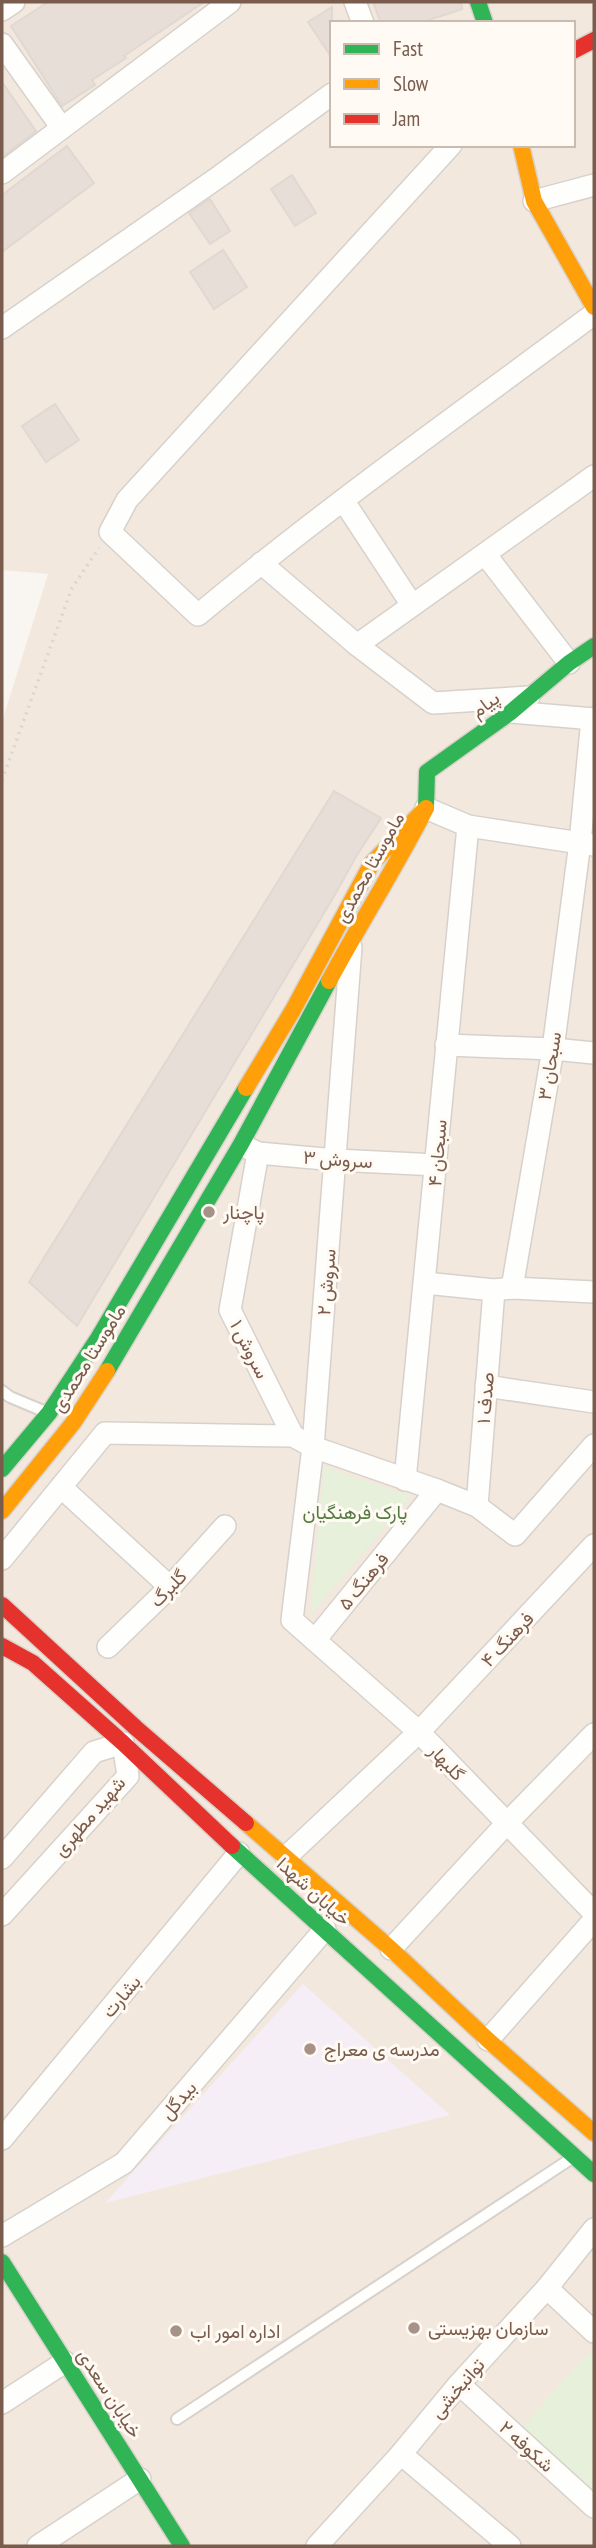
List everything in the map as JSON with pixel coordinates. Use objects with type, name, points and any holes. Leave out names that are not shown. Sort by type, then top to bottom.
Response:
[{"type":"main road","points":[[478,2],[484,21]]},
{"type":"main road","points":[[575,50],[594,40]]},
{"type":"main road","points":[[521,147],[534,201],[594,307]]},
{"type":"main road","name":"پیام","points":[[426,808],[428,772],[511,712],[569,663],[594,646]]},
{"type":"main road","name":"ماموستا محمدی","points":[[2,1511],[92,1396],[249,1148],[362,919],[397,864],[426,808]]},
{"type":"main road","name":"ماموستا محمدی","points":[[2,1469],[11,1452],[48,1413],[97,1340],[293,1010],[372,863],[426,808]]},
{"type":"main road","name":"خیابان شهدا","points":[[2,1605],[239,1853],[594,2174]]},
{"type":"main road","name":"خیابان شهدا","points":[[2,1646],[33,1663],[286,1857],[391,1949],[488,2040],[590,2121]]},
{"type":"main road","name":"خیابان سعدی","points":[[2,2262],[183,2546]]},
{"type":"street","points":[[2,10],[15,2]]},
{"type":"street","points":[[2,173],[230,2]]},
{"type":"street","points":[[355,2],[362,21]]},
{"type":"street","points":[[2,44],[62,128]]},
{"type":"street","points":[[2,328],[330,95]]},
{"type":"street","points":[[449,147],[127,500],[110,532],[198,615],[342,500],[594,314]]},
{"type":"street","points":[[534,201],[594,185]]},
{"type":"street","points":[[357,645],[594,476]]},
{"type":"street","points":[[342,500],[412,605]]},
{"type":"street","points":[[485,554],[569,663]]},
{"type":"street","points":[[261,563],[357,645],[433,703],[529,697]]},
{"type":"street","points":[[511,712],[593,719]]},
{"type":"street","name":"سبحان ۳","points":[[503,1289],[553,1049],[587,844],[593,719]]},
{"type":"street","points":[[426,808],[468,826],[587,844]]},
{"type":"street","name":"سبحان ۴","points":[[405,1480],[468,826]]},
{"type":"street","name":"سروش ۲","points":[[292,1620],[313,1447],[351,943]]},
{"type":"street","points":[[446,1045],[594,1053]]},
{"type":"street","name":"سروش ۳","points":[[249,1148],[336,1160],[437,1165]]},
{"type":"street","name":"سروش ۱","points":[[249,1148],[230,1310],[293,1436]]},
{"type":"street","points":[[425,1283],[594,1292]]},
{"type":"street","name":"صدف ۱","points":[[477,1506],[486,1385],[503,1289]]},
{"type":"street","points":[[486,1385],[594,1402]]},
{"type":"street","points":[[2,1559],[105,1433],[293,1436],[313,1447],[477,1506],[515,1535],[594,1445]]},
{"type":"street","points":[[61,1487],[170,1587]]},
{"type":"street","name":"فرهنگ ۵","points":[[315,1640],[437,1490]]},
{"type":"street","name":"گلبرگ","points":[[108,1647],[170,1587],[225,1526]]},
{"type":"street","name":"فرهنگ ۴","points":[[286,1857],[419,1732],[594,1545]]},
{"type":"street","name":"گلبهار","points":[[292,1620],[419,1732],[594,1913]]},
{"type":"street","points":[[391,1949],[506,1824],[594,1734]]},
{"type":"street","name":"شهید مطهری","points":[[2,1858],[94,1752],[129,1736],[128,1776],[2,1915]]},
{"type":"street","name":"بشارت","points":[[2,2139],[239,1853]]},
{"type":"street","points":[[488,2040],[594,1920]]},
{"type":"street","name":"بیدگل","points":[[2,2236],[124,2163],[326,1929]]},
{"type":"street","name":"توانبخشی","points":[[317,2546],[547,2288],[594,2229]]},
{"type":"street","points":[[547,2288],[594,2332]]},
{"type":"street","points":[[2,2403],[65,2362]]},
{"type":"street","name":"شکوفه ۲","points":[[459,2384],[594,2507]]},
{"type":"street","points":[[401,2454],[510,2546]]},
{"type":"street","points":[[38,2546],[140,2479]]},
{"type":"lane","points":[[2,1391],[48,1413]]},
{"type":"lane","points":[[177,2419],[574,2157]]},
{"type":"path","points":[[2,780],[72,588],[110,532]]},
{"type":"shaded area","points":[[2,2],[594,2],[594,2546],[2,2546],[2,722],[48,574],[2,570]]},
{"type":"shaded area","name":"مدرسه ی معراج","points":[[303,1984],[450,2115],[105,2203]]},
{"type":"green space","name":"پارک فرهنگیان","points":[[324,1467],[411,1496],[310,1616]]},
{"type":"green space","points":[[589,2352],[594,2357],[594,2492],[522,2428]]},
{"type":"building","points":[[48,2],[204,2],[124,56],[126,58],[92,80],[95,85],[62,106],[11,26]]},
{"type":"building","points":[[373,2],[461,2],[462,9],[426,21],[380,21]]},
{"type":"building","points":[[332,7],[330,55],[308,22]]},
{"type":"building","points":[[2,82],[36,131],[2,157]]},
{"type":"building","points":[[67,146],[94,183],[2,252],[2,195]]},
{"type":"building","points":[[292,175],[316,213],[295,226],[271,189]]},
{"type":"building","points":[[210,199],[230,231],[210,244],[189,213]]},
{"type":"building","points":[[223,250],[247,287],[214,309],[190,272]]},
{"type":"building","points":[[55,404],[79,440],[46,462],[22,426]]},
{"type":"building","points":[[334,791],[381,818],[77,1326],[29,1282]]},
{"type":"traffic: fast","points":[[478,2],[484,21]]},
{"type":"traffic: fast","points":[[426,808],[427,772],[511,712],[569,663],[594,646]]},
{"type":"traffic: fast","points":[[107,1371],[241,1144],[329,981]]},
{"type":"traffic: fast","points":[[2,1469],[49,1413],[97,1340],[246,1088]]},
{"type":"traffic: fast","points":[[232,1846],[594,2174]]},
{"type":"traffic: fast","points":[[2,2262],[182,2546]]},
{"type":"traffic: slow","points":[[521,147],[534,201],[594,307]]},
{"type":"traffic: slow","points":[[246,1088],[293,1010],[372,863],[426,808],[329,981]]},
{"type":"traffic: slow","points":[[2,1511],[73,1423],[107,1371]]},
{"type":"traffic: slow","points":[[246,1823],[391,1949],[488,2040],[594,2133]]},
{"type":"traffic: jam","points":[[575,50],[594,40]]},
{"type":"traffic: jam","points":[[2,1605],[136,1728],[246,1823]]},
{"type":"traffic: jam","points":[[2,1646],[33,1663],[232,1846]]},
{"type":"place","name":"پاچنار","points":[[209,1212]]},
{"type":"place","name":"مدرسه ی معراج","points":[[310,2049]]},
{"type":"place","name":"سازمان بهزیستی","points":[[414,2328]]},
{"type":"place","name":"اداره امور اب","points":[[176,2331]]}]
